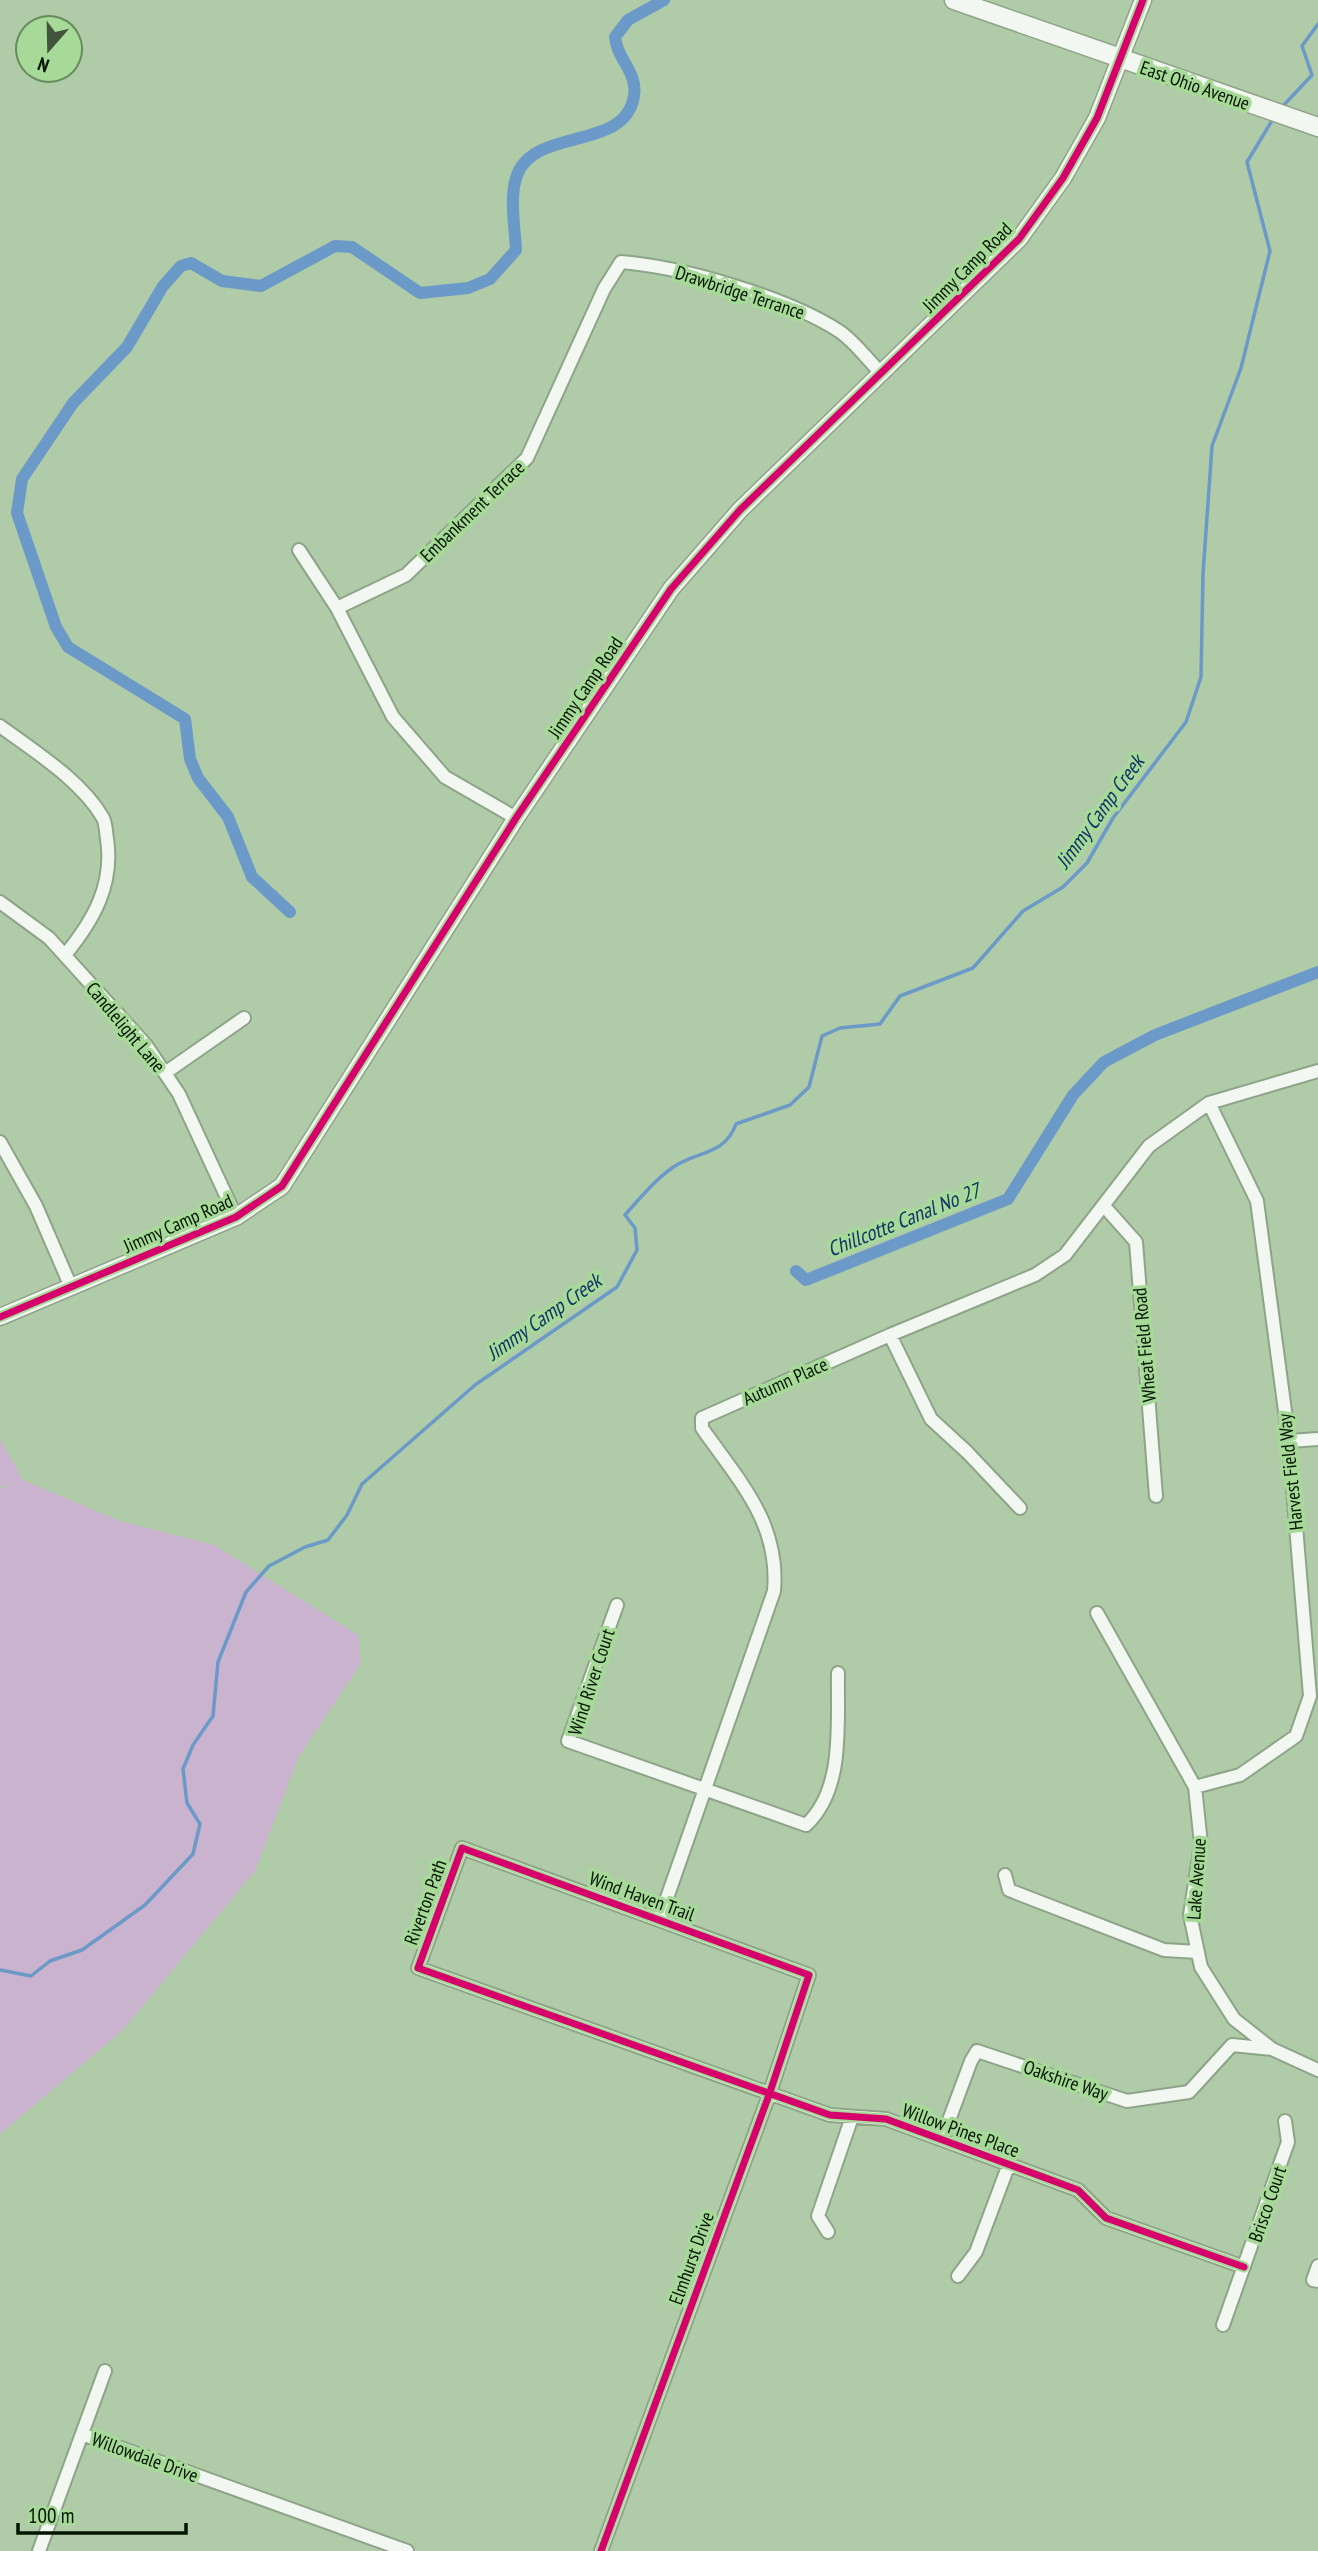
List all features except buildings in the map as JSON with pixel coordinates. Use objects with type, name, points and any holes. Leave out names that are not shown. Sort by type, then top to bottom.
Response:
[{"type":"main road","name":"East Ohio Avenue","points":[[954,0],[1318,127]]},
{"type":"street","name":"Jimmy Camp Road","points":[[0,1317],[236,1217],[282,1186],[516,818],[671,589],[740,510],[1019,239],[1077,154],[1097,118],[1122,60],[1143,0]]},
{"type":"street","name":"Drawbridge Terrance","points":[[621,262],[656,265],[796,306],[841,332],[880,372]]},
{"type":"street","name":"Embankment Terrace","points":[[337,608],[406,575],[527,458],[604,289],[621,262]]},
{"type":"street","points":[[299,550],[337,608],[393,717],[445,777],[516,818]]},
{"type":"street","points":[[0,726],[66,776],[104,820],[110,858],[104,892],[85,932],[65,955]]},
{"type":"street","name":"Candlelight Lane","points":[[0,902],[49,938],[146,1045],[179,1094],[236,1217]]},
{"type":"street","points":[[165,1073],[244,1018]]},
{"type":"street","name":"Autumn Place","points":[[660,1918],[774,1591],[777,1563],[760,1512],[702,1428],[702,1418],[1035,1275],[1065,1255],[1149,1146],[1209,1103],[1318,1070]]},
{"type":"street","name":"Harvest Field Way","points":[[1195,1787],[1240,1774],[1296,1736],[1310,1696],[1289,1441],[1257,1201],[1209,1103]]},
{"type":"street","points":[[0,1142],[36,1206],[71,1287]]},
{"type":"street","name":"Wheat Field Road","points":[[1104,1206],[1136,1242],[1156,1496]]},
{"type":"street","points":[[890,1335],[931,1419],[968,1452],[1020,1508]]},
{"type":"street","points":[[1289,1441],[1318,1439]]},
{"type":"street","name":"Wind River Court","points":[[617,1605],[568,1741],[706,1788]]},
{"type":"street","name":"Lake Avenue","points":[[1097,1613],[1195,1787],[1201,1844],[1190,1915],[1201,1967],[1234,2019],[1272,2049],[1318,2070]]},
{"type":"street","points":[[706,1788],[806,1825],[819,1813],[836,1763],[838,1673]]},
{"type":"street","name":"Wind Haven Trail","points":[[462,1848],[660,1918],[809,1975]]},
{"type":"street","name":"Riverton Path","points":[[418,1968],[462,1848]]},
{"type":"street","points":[[1005,1875],[1009,1890],[1164,1950],[1198,1952]]},
{"type":"street","name":"Willow Pines Place","points":[[418,1968],[830,2115],[886,2119],[942,2139],[1078,2190],[1107,2218],[1244,2267]]},
{"type":"street","name":"Elmhurst Drive","points":[[601,2551],[769,2095],[809,1975]]},
{"type":"street","name":"Oakshire Way","points":[[942,2139],[971,2061],[977,2052],[1127,2101],[1189,2092],[1231,2046],[1272,2049]]},
{"type":"street","points":[[828,2232],[818,2216],[852,2117]]},
{"type":"street","name":"Brisco Court","points":[[1223,2325],[1288,2142],[1285,2121]]},
{"type":"street","points":[[958,2276],[976,2252],[1009,2164]]},
{"type":"street","points":[[1315,2281],[1318,2266]]},
{"type":"street","points":[[39,2551],[105,2371]]},
{"type":"street","name":"Willowdale Drive","points":[[82,2434],[407,2551]]},
{"type":"shaded area","points":[[0,1439],[23,1480],[120,1521],[214,1545],[358,1635],[361,1663],[299,1756],[255,1871],[122,2031],[0,2134],[0,1489],[13,1484],[0,1487]]},
{"type":"waterway","name":"Chillcotte Canal No 27","points":[[290,912],[252,877],[228,817],[198,778],[190,759],[185,719],[68,647],[56,627],[17,513],[22,479],[73,403],[127,347],[163,286],[181,266],[191,263],[222,281],[261,286],[335,246],[352,247],[420,293],[468,288],[490,279],[516,250],[513,202],[517,175],[527,160],[542,150],[598,133],[615,125],[627,113],[634,96],[633,80],[619,53],[615,37],[628,20],[664,0]]},
{"type":"waterway","name":"Jimmy Camp Creek","points":[[1282,107],[1312,75],[1302,46],[1318,24]]},
{"type":"waterway","name":"Jimmy Camp Creek","points":[[0,1970],[31,1976],[50,1961],[82,1950],[145,1905],[193,1854],[200,1824],[187,1803],[183,1769],[193,1745],[213,1716],[218,1662],[246,1592],[269,1566],[305,1547],[328,1540],[347,1515],[362,1484],[475,1385],[617,1287],[637,1250],[635,1228],[625,1215],[665,1173],[681,1162],[717,1148],[731,1135],[736,1124],[790,1105],[809,1087],[822,1036],[840,1028],[880,1024],[900,996],[973,968],[1023,911],[1063,887],[1087,863],[1113,818],[1186,722],[1201,677],[1203,574],[1212,446],[1241,368],[1270,251],[1247,162],[1273,119]]},
{"type":"waterway","name":"Chillcotte Canal No 27","points":[[796,1271],[806,1280],[1008,1199],[1073,1095],[1104,1062],[1155,1035],[1318,972]]},
{"type":"cycle path","points":[[0,1317],[236,1217],[282,1186],[516,818],[671,589],[740,510],[1019,239],[1063,178],[1097,118],[1143,0]]},
{"type":"cycle path","points":[[601,2551],[769,2095],[809,1975],[462,1848],[418,1968],[830,2115],[886,2119],[1078,2190],[1106,2218],[1244,2267]]}]
